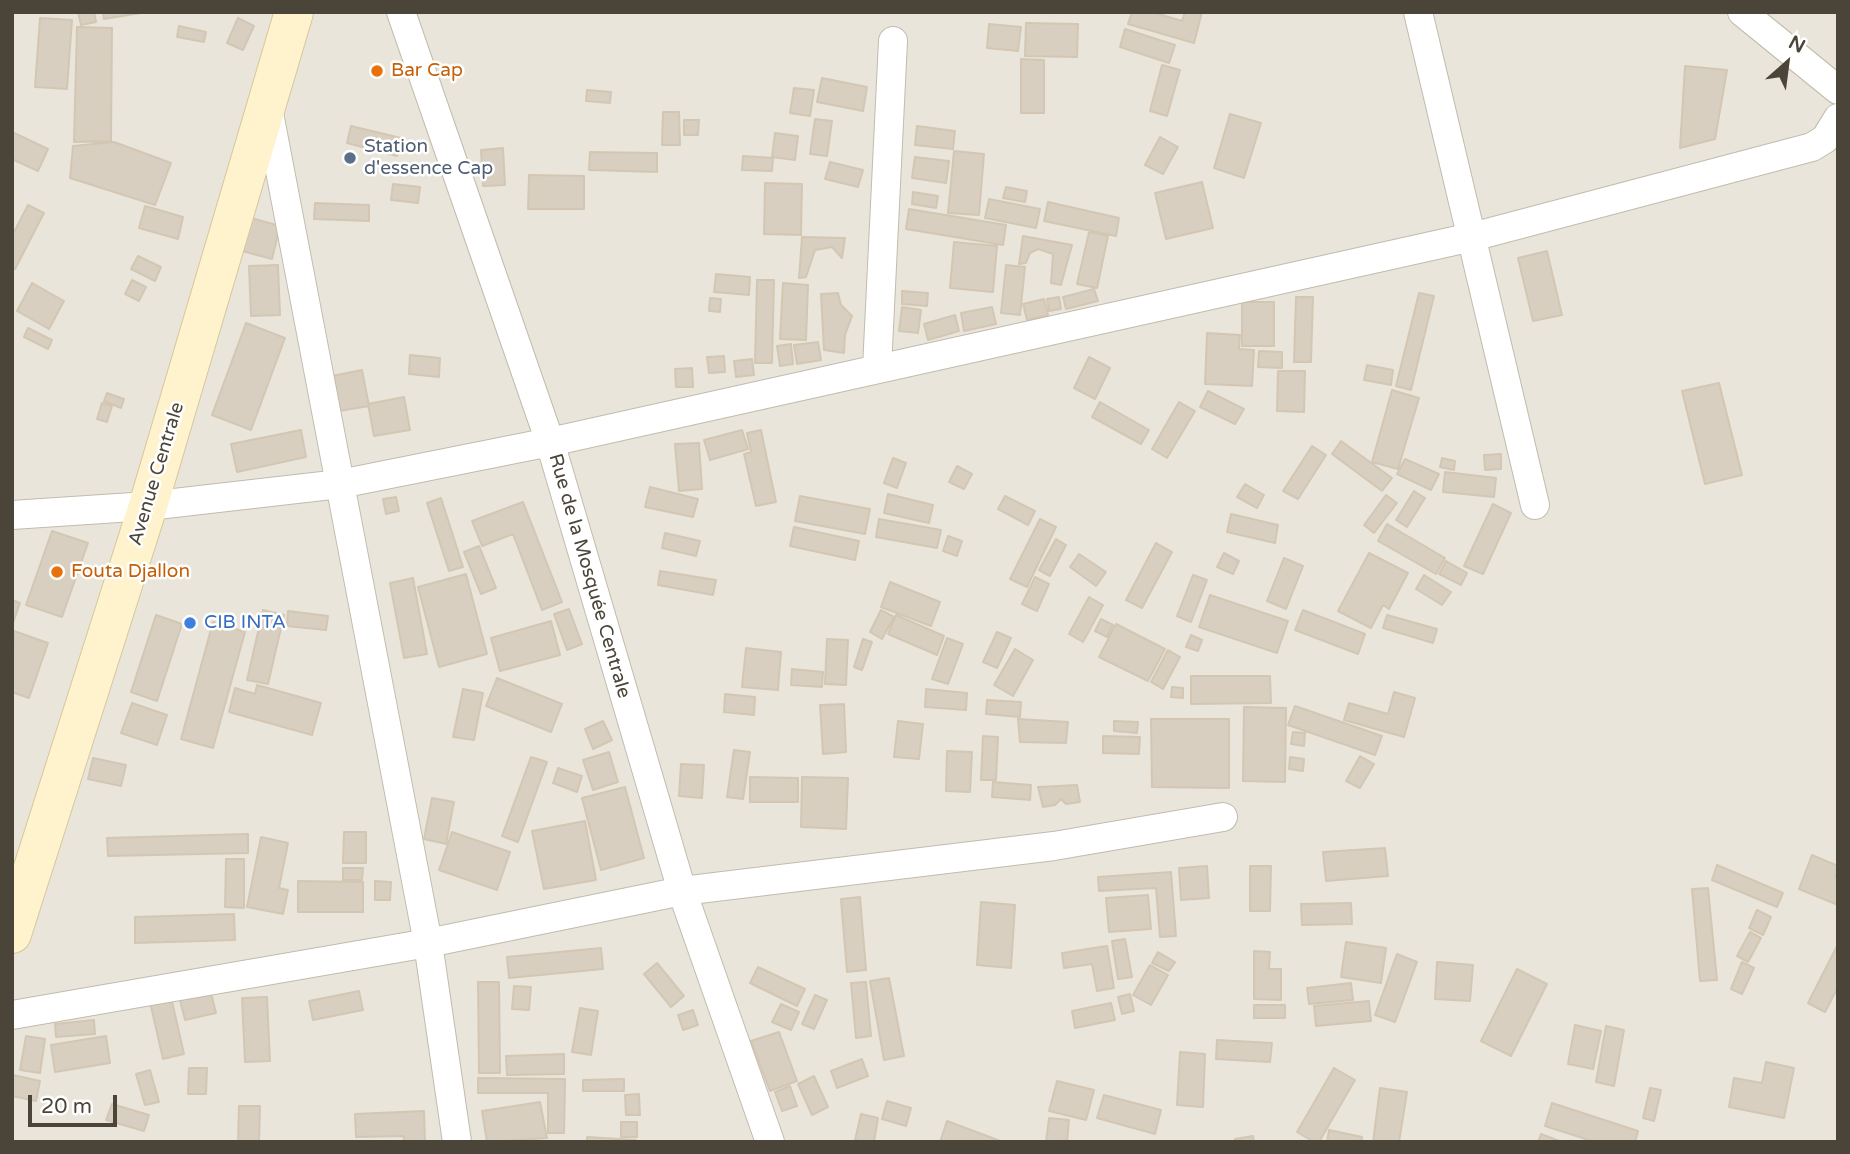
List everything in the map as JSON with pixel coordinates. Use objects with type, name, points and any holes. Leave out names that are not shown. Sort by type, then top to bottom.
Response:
[{"type":"main road","name":"Avenue Centrale","points":[[12,934],[148,506],[294,12]]},
{"type":"street","name":"Rue de la Mosquée Centrale","points":[[401,12],[550,442],[682,891],[770,1142]]},
{"type":"street","points":[[1418,12],[1535,505]]},
{"type":"street","points":[[1742,12],[1838,90]]},
{"type":"street","points":[[877,368],[893,41]]},
{"type":"street","points":[[267,102],[428,943],[457,1142]]},
{"type":"street","points":[[12,515],[148,506],[340,484],[550,442],[1472,237],[1812,147],[1825,139],[1838,119]]},
{"type":"street","points":[[12,1015],[428,943],[682,891],[1054,846],[1223,817]]},
{"type":"shaded area","points":[[12,12],[1838,12],[1838,1142],[12,1142]]},
{"type":"building","points":[[78,12],[94,12],[96,22],[81,25]]},
{"type":"building","points":[[103,12],[147,12],[104,19]]},
{"type":"building","points":[[1132,12],[1152,12],[1182,21],[1185,12],[1202,12],[1194,43],[1128,24]]},
{"type":"building","points":[[40,18],[72,20],[67,89],[35,87]]},
{"type":"building","points":[[238,18],[254,26],[243,50],[227,43]]},
{"type":"building","points":[[1026,23],[1078,24],[1077,57],[1025,56]]},
{"type":"building","points":[[989,24],[1021,27],[1018,51],[987,48]]},
{"type":"building","points":[[179,26],[206,32],[204,42],[177,37]]},
{"type":"building","points":[[77,27],[112,28],[111,141],[74,142]]},
{"type":"building","points":[[1125,29],[1175,45],[1169,63],[1120,47]]},
{"type":"building","points":[[1021,59],[1044,60],[1044,113],[1021,113]]},
{"type":"building","points":[[1162,65],[1180,70],[1167,116],[1150,111]]},
{"type":"building","points":[[1685,66],[1727,70],[1715,139],[1680,148]]},
{"type":"building","points":[[822,78],[867,87],[863,111],[817,102]]},
{"type":"building","points":[[794,88],[814,90],[810,116],[790,113]]},
{"type":"building","points":[[587,90],[611,92],[610,103],[586,101]]},
{"type":"building","points":[[663,112],[679,112],[680,145],[662,145]]},
{"type":"building","points":[[1230,114],[1261,123],[1244,178],[1214,168]]},
{"type":"building","points":[[815,119],[832,121],[827,156],[810,154]]},
{"type":"building","points":[[684,120],[699,120],[698,135],[684,135]]},
{"type":"building","points":[[351,126],[401,138],[397,156],[347,143]]},
{"type":"building","points":[[917,126],[955,131],[953,149],[915,145]]},
{"type":"building","points":[[12,132],[48,149],[38,171],[12,159]]},
{"type":"building","points":[[775,133],[798,136],[795,160],[772,157]]},
{"type":"building","points":[[1160,137],[1178,147],[1163,174],[1145,165]]},
{"type":"building","points":[[114,142],[171,163],[155,205],[70,178],[73,146]]},
{"type":"building","points":[[503,148],[505,185],[483,186],[481,150]]},
{"type":"building","points":[[954,151],[984,154],[979,215],[948,213]]},
{"type":"building","points":[[590,152],[657,153],[657,172],[589,170]]},
{"type":"building","points":[[743,156],[773,158],[772,171],[742,170]]},
{"type":"building","points":[[915,157],[949,161],[946,183],[912,178]]},
{"type":"building","points":[[830,162],[863,170],[858,187],[825,179]]},
{"type":"building","points":[[529,175],[584,176],[584,209],[528,209]]},
{"type":"building","points":[[1202,182],[1213,228],[1166,239],[1155,193]]},
{"type":"building","points":[[765,183],[802,184],[801,235],[764,234]]},
{"type":"building","points":[[393,184],[420,187],[418,203],[391,200]]},
{"type":"building","points":[[1006,187],[1027,191],[1025,202],[1003,198]]},
{"type":"building","points":[[913,192],[938,196],[936,208],[912,204]]},
{"type":"building","points":[[989,199],[1040,209],[1036,228],[985,218]]},
{"type":"building","points":[[1048,202],[1119,218],[1116,236],[1044,221]]},
{"type":"building","points":[[315,203],[369,205],[369,221],[314,219]]},
{"type":"building","points":[[28,205],[44,213],[15,269],[12,268],[12,236]]},
{"type":"building","points":[[145,206],[183,217],[178,239],[139,228]]},
{"type":"building","points":[[909,209],[1006,225],[1003,245],[906,229]]},
{"type":"building","points":[[251,218],[280,226],[272,259],[242,251]]},
{"type":"building","points":[[1089,232],[1108,236],[1097,288],[1077,284]]},
{"type":"building","points":[[1023,236],[1072,245],[1061,285],[1051,283],[1053,254],[1038,249],[1030,253],[1026,263],[1019,264]]},
{"type":"building","points":[[802,237],[845,238],[842,258],[832,247],[815,250],[806,277],[799,278]]},
{"type":"building","points":[[954,242],[997,246],[993,292],[950,288]]},
{"type":"building","points":[[1547,251],[1562,315],[1533,321],[1518,258]]},
{"type":"building","points":[[138,256],[161,267],[155,281],[131,269]]},
{"type":"building","points":[[278,265],[280,315],[251,316],[249,266]]},
{"type":"building","points":[[1006,265],[1025,267],[1020,315],[1001,313]]},
{"type":"building","points":[[716,274],[750,277],[749,295],[714,292]]},
{"type":"building","points":[[132,280],[146,287],[139,301],[125,294]]},
{"type":"building","points":[[757,280],[774,280],[772,363],[755,363]]},
{"type":"building","points":[[32,283],[64,301],[49,329],[17,311]]},
{"type":"building","points":[[783,283],[808,285],[806,340],[780,339]]},
{"type":"building","points":[[1094,289],[1098,301],[1066,309],[1063,297]]},
{"type":"building","points":[[902,291],[928,293],[927,306],[902,304]]},
{"type":"building","points":[[838,293],[841,305],[852,316],[845,335],[844,353],[824,350],[821,294]]},
{"type":"building","points":[[1419,293],[1434,296],[1411,390],[1396,386]]},
{"type":"building","points":[[1059,297],[1061,309],[1049,311],[1047,299]]},
{"type":"building","points":[[1296,297],[1313,297],[1311,362],[1294,362]]},
{"type":"building","points":[[710,298],[721,299],[720,312],[709,311]]},
{"type":"building","points":[[1044,299],[1048,315],[1027,320],[1023,304]]},
{"type":"building","points":[[1242,302],[1274,302],[1274,346],[1242,346]]},
{"type":"building","points":[[902,307],[921,310],[918,333],[899,331]]},
{"type":"building","points":[[992,307],[996,324],[964,331],[961,313]]},
{"type":"building","points":[[955,315],[959,331],[928,340],[924,324]]},
{"type":"building","points":[[246,323],[285,338],[251,430],[212,415]]},
{"type":"building","points":[[28,328],[52,340],[48,349],[24,337]]},
{"type":"building","points":[[1207,333],[1240,335],[1239,349],[1254,350],[1252,386],[1205,384]]},
{"type":"building","points":[[818,342],[821,360],[797,364],[794,345]]},
{"type":"building","points":[[791,344],[793,364],[780,366],[777,346]]},
{"type":"building","points":[[1259,351],[1282,352],[1282,368],[1258,367]]},
{"type":"building","points":[[410,355],[440,358],[439,377],[409,374]]},
{"type":"building","points":[[724,356],[725,372],[709,373],[707,357]]},
{"type":"building","points":[[1089,357],[1110,368],[1095,399],[1074,388]]},
{"type":"building","points":[[752,359],[754,375],[736,377],[734,361]]},
{"type":"building","points":[[1367,365],[1393,370],[1391,385],[1364,380]]},
{"type":"building","points":[[692,368],[693,387],[676,387],[675,369]]},
{"type":"building","points":[[362,370],[369,406],[333,412],[327,377]]},
{"type":"building","points":[[1278,371],[1305,371],[1304,412],[1277,411]]},
{"type":"building","points":[[1719,383],[1742,475],[1705,484],[1682,391]]},
{"type":"building","points":[[1392,390],[1419,398],[1398,469],[1372,462]]},
{"type":"building","points":[[1208,391],[1244,409],[1235,424],[1200,407]]},
{"type":"building","points":[[107,393],[124,399],[121,408],[104,401]]},
{"type":"building","points":[[404,397],[410,430],[374,436],[368,404]]},
{"type":"building","points":[[1100,402],[1149,430],[1141,444],[1092,417]]},
{"type":"building","points":[[1179,402],[1195,411],[1167,458],[1152,449]]},
{"type":"building","points":[[102,403],[112,406],[107,422],[97,419]]},
{"type":"building","points":[[301,430],[306,457],[237,472],[231,444]]},
{"type":"building","points":[[742,430],[748,449],[710,460],[704,440]]},
{"type":"building","points":[[761,430],[776,502],[756,506],[744,454],[751,452],[747,433]]},
{"type":"building","points":[[1341,441],[1392,478],[1382,491],[1332,454]]},
{"type":"building","points":[[699,443],[702,489],[679,491],[675,444]]},
{"type":"building","points":[[1312,446],[1326,455],[1298,499],[1283,491]]},
{"type":"building","points":[[1501,454],[1501,469],[1485,470],[1484,455]]},
{"type":"building","points":[[893,458],[906,463],[897,488],[884,483]]},
{"type":"building","points":[[1442,458],[1455,461],[1454,470],[1440,467]]},
{"type":"building","points":[[1405,459],[1439,474],[1431,490],[1397,474]]},
{"type":"building","points":[[957,466],[972,474],[964,489],[949,482]]},
{"type":"building","points":[[1445,472],[1496,478],[1494,497],[1443,492]]},
{"type":"building","points":[[1245,484],[1264,495],[1257,508],[1237,497]]},
{"type":"building","points":[[650,487],[698,499],[693,517],[645,507]]},
{"type":"building","points":[[1414,491],[1425,498],[1407,527],[1396,520]]},
{"type":"building","points":[[888,494],[933,505],[929,523],[884,513]]},
{"type":"building","points":[[1386,495],[1397,503],[1374,533],[1364,525]]},
{"type":"building","points":[[800,496],[870,509],[865,534],[795,521]]},
{"type":"building","points":[[1005,496],[1035,511],[1028,525],[998,509]]},
{"type":"building","points":[[396,497],[399,511],[386,514],[383,499]]},
{"type":"building","points":[[441,498],[463,567],[449,571],[427,503]]},
{"type":"building","points":[[523,502],[562,602],[542,610],[513,534],[482,546],[472,521]]},
{"type":"building","points":[[1493,504],[1511,513],[1483,574],[1464,566]]},
{"type":"building","points":[[1231,514],[1278,525],[1275,543],[1227,532]]},
{"type":"building","points":[[879,519],[941,530],[937,548],[876,537]]},
{"type":"building","points":[[1040,519],[1056,527],[1027,587],[1010,579]]},
{"type":"building","points":[[1387,524],[1445,558],[1436,574],[1378,541]]},
{"type":"building","points":[[794,527],[859,541],[855,560],[790,546]]},
{"type":"building","points":[[52,531],[88,543],[62,617],[26,605]]},
{"type":"building","points":[[665,533],[700,541],[696,556],[662,548]]},
{"type":"building","points":[[948,536],[962,541],[957,556],[943,551]]},
{"type":"building","points":[[1056,539],[1066,545],[1050,576],[1039,570]]},
{"type":"building","points":[[1156,543],[1172,552],[1142,608],[1126,600]]},
{"type":"building","points":[[479,546],[496,588],[481,594],[464,552]]},
{"type":"building","points":[[1224,553],[1239,561],[1233,574],[1217,567]]},
{"type":"building","points":[[1369,553],[1408,573],[1389,609],[1383,605],[1371,628],[1338,611]]},
{"type":"building","points":[[1079,554],[1106,572],[1096,586],[1070,567]]},
{"type":"building","points":[[1284,558],[1303,566],[1286,609],[1267,601]]},
{"type":"building","points":[[1446,561],[1467,573],[1461,585],[1439,574]]},
{"type":"building","points":[[660,571],[716,580],[713,595],[658,585]]},
{"type":"building","points":[[466,574],[487,654],[439,667],[418,587]]},
{"type":"building","points":[[1193,575],[1207,580],[1191,622],[1177,616]]},
{"type":"building","points":[[1424,575],[1451,592],[1442,605],[1416,589]]},
{"type":"building","points":[[1035,577],[1049,584],[1037,611],[1022,604]]},
{"type":"building","points":[[413,578],[427,654],[404,658],[390,583]]},
{"type":"building","points":[[890,582],[940,602],[931,626],[881,607]]},
{"type":"building","points":[[1210,595],[1288,621],[1277,653],[1199,627]]},
{"type":"building","points":[[1089,597],[1103,605],[1083,642],[1069,634]]},
{"type":"building","points":[[12,600],[20,603],[12,626]]},
{"type":"building","points":[[569,609],[582,644],[567,650],[554,614]]},
{"type":"building","points":[[263,610],[284,615],[268,684],[247,680]]},
{"type":"building","points":[[881,610],[894,617],[882,639],[870,632]]},
{"type":"building","points":[[1303,610],[1365,634],[1358,654],[1295,630]]},
{"type":"building","points":[[288,611],[328,616],[326,630],[287,626]]},
{"type":"building","points":[[156,615],[182,624],[157,701],[131,692]]},
{"type":"building","points":[[896,615],[944,636],[937,655],[888,634]]},
{"type":"building","points":[[1387,615],[1437,629],[1433,643],[1383,628]]},
{"type":"building","points":[[1101,619],[1113,625],[1107,637],[1095,631]]},
{"type":"building","points":[[551,621],[560,655],[500,671],[491,638]]},
{"type":"building","points":[[213,622],[245,632],[213,748],[181,739]]},
{"type":"building","points":[[1116,624],[1165,649],[1148,681],[1099,657]]},
{"type":"building","points":[[14,631],[48,643],[29,698],[12,692]]},
{"type":"building","points":[[997,632],[1011,638],[997,668],[983,662]]},
{"type":"building","points":[[1191,635],[1202,640],[1198,651],[1186,647]]},
{"type":"building","points":[[947,638],[963,644],[948,684],[932,679]]},
{"type":"building","points":[[827,639],[848,640],[846,685],[825,684]]},
{"type":"building","points":[[863,639],[872,642],[862,670],[854,667]]},
{"type":"building","points":[[746,648],[781,652],[778,690],[742,687]]},
{"type":"building","points":[[1015,649],[1033,660],[1013,696],[994,685]]},
{"type":"building","points":[[1168,650],[1180,657],[1163,689],[1151,682]]},
{"type":"building","points":[[792,669],[823,672],[822,687],[791,685]]},
{"type":"building","points":[[1191,676],[1270,676],[1271,703],[1191,704]]},
{"type":"building","points":[[497,678],[562,704],[551,732],[486,706]]},
{"type":"building","points":[[257,685],[321,703],[312,735],[229,712],[235,688],[255,694]]},
{"type":"building","points":[[1172,687],[1183,688],[1183,698],[1171,697]]},
{"type":"building","points":[[463,689],[483,693],[474,740],[453,737]]},
{"type":"building","points":[[926,689],[967,693],[966,710],[925,707]]},
{"type":"building","points":[[1394,692],[1415,698],[1404,737],[1344,720],[1349,703],[1388,714]]},
{"type":"building","points":[[725,694],[755,697],[754,715],[724,712]]},
{"type":"building","points":[[987,700],[1021,702],[1020,717],[986,714]]},
{"type":"building","points":[[132,703],[167,715],[157,745],[121,733]]},
{"type":"building","points":[[844,704],[846,752],[823,754],[820,705]]},
{"type":"building","points":[[1295,706],[1382,736],[1375,755],[1288,725]]},
{"type":"building","points":[[1244,707],[1286,708],[1285,782],[1243,781]]},
{"type":"building","points":[[1018,719],[1068,722],[1066,743],[1020,742]]},
{"type":"building","points":[[1151,719],[1229,719],[1229,788],[1152,787]]},
{"type":"building","points":[[603,721],[612,740],[593,749],[585,729]]},
{"type":"building","points":[[898,721],[923,724],[919,759],[894,757]]},
{"type":"building","points":[[1114,721],[1138,722],[1137,733],[1114,731]]},
{"type":"building","points":[[1293,732],[1305,733],[1304,746],[1291,744]]},
{"type":"building","points":[[983,736],[998,737],[996,780],[981,780]]},
{"type":"building","points":[[1103,736],[1140,737],[1139,754],[1103,753]]},
{"type":"building","points":[[734,750],[750,752],[743,799],[727,797]]},
{"type":"building","points":[[947,751],[972,752],[970,792],[946,791]]},
{"type":"building","points":[[609,752],[618,782],[593,790],[583,760]]},
{"type":"building","points":[[1360,756],[1374,764],[1360,788],[1346,781]]},
{"type":"building","points":[[531,757],[547,762],[518,842],[502,836]]},
{"type":"building","points":[[1290,757],[1304,759],[1303,771],[1289,769]]},
{"type":"building","points":[[93,758],[126,765],[121,786],[88,779]]},
{"type":"building","points":[[681,764],[704,765],[702,798],[679,796]]},
{"type":"building","points":[[558,768],[582,776],[577,792],[553,783]]},
{"type":"building","points":[[750,777],[798,778],[798,802],[750,802]]},
{"type":"building","points":[[802,777],[848,778],[846,829],[801,827]]},
{"type":"building","points":[[993,782],[1031,785],[1030,800],[992,797]]},
{"type":"building","points":[[1077,785],[1080,802],[1066,804],[1061,799],[1055,805],[1043,807],[1038,787]]},
{"type":"building","points":[[625,787],[644,858],[601,870],[582,798]]},
{"type":"building","points":[[432,798],[454,802],[446,844],[424,839]]},
{"type":"building","points":[[585,821],[596,880],[544,889],[532,831]]},
{"type":"building","points":[[344,832],[366,832],[366,863],[343,863]]},
{"type":"building","points":[[452,832],[510,852],[497,890],[439,870]]},
{"type":"building","points":[[248,834],[248,853],[108,856],[107,838]]},
{"type":"building","points":[[261,837],[288,843],[279,888],[288,890],[283,914],[247,907]]},
{"type":"building","points":[[1385,848],[1388,876],[1326,881],[1323,852]]},
{"type":"building","points":[[1812,855],[1838,866],[1835,877],[1838,878],[1838,905],[1799,889]]},
{"type":"building","points":[[226,859],[244,859],[244,908],[225,907]]},
{"type":"building","points":[[1717,865],[1783,893],[1777,907],[1712,880]]},
{"type":"building","points":[[1207,866],[1209,898],[1181,900],[1179,868]]},
{"type":"building","points":[[1250,866],[1271,866],[1270,911],[1250,911]]},
{"type":"building","points":[[343,868],[363,868],[362,880],[343,880]]},
{"type":"building","points":[[1171,872],[1176,936],[1160,937],[1156,888],[1099,891],[1098,877]]},
{"type":"building","points":[[298,881],[363,882],[363,912],[298,912]]},
{"type":"building","points":[[375,881],[391,882],[390,900],[375,900]]},
{"type":"building","points":[[1708,888],[1717,980],[1700,981],[1692,889]]},
{"type":"building","points":[[1148,895],[1151,929],[1109,932],[1106,898]]},
{"type":"building","points":[[860,897],[866,970],[847,972],[841,899]]},
{"type":"building","points":[[981,902],[1015,905],[1011,968],[977,965]]},
{"type":"building","points":[[1351,903],[1352,924],[1302,925],[1301,904]]},
{"type":"building","points":[[1757,910],[1771,917],[1763,935],[1749,928]]},
{"type":"building","points":[[234,914],[235,940],[135,943],[135,917]]},
{"type":"building","points":[[1750,932],[1761,938],[1748,962],[1737,956]]},
{"type":"building","points":[[1125,939],[1132,977],[1118,979],[1112,941]]},
{"type":"building","points":[[1346,942],[1386,948],[1381,983],[1341,977]]},
{"type":"building","points":[[1838,944],[1838,987],[1825,1012],[1808,1003]]},
{"type":"building","points":[[1107,946],[1114,988],[1097,991],[1092,964],[1064,968],[1062,953]]},
{"type":"building","points":[[601,948],[603,969],[509,978],[507,957]]},
{"type":"building","points":[[1254,951],[1270,952],[1269,969],[1281,969],[1281,1000],[1254,999]]},
{"type":"building","points":[[1158,952],[1175,962],[1169,971],[1152,963]]},
{"type":"building","points":[[1397,954],[1417,962],[1395,1022],[1375,1015]]},
{"type":"building","points":[[1437,962],[1473,965],[1470,1001],[1435,999]]},
{"type":"building","points":[[1742,962],[1754,968],[1742,994],[1731,989]]},
{"type":"building","points":[[657,963],[684,996],[671,1007],[644,974]]},
{"type":"building","points":[[1150,965],[1168,975],[1151,1005],[1133,995]]},
{"type":"building","points":[[758,967],[805,989],[797,1006],[750,983]]},
{"type":"building","points":[[1517,969],[1547,984],[1511,1056],[1481,1041]]},
{"type":"building","points":[[889,978],[904,1056],[884,1060],[870,981]]},
{"type":"building","points":[[478,982],[499,982],[500,1073],[479,1073]]},
{"type":"building","points":[[866,982],[871,1036],[856,1038],[851,983]]},
{"type":"building","points":[[1351,983],[1353,1000],[1309,1004],[1307,988]]},
{"type":"building","points":[[514,986],[531,987],[529,1010],[512,1009]]},
{"type":"building","points":[[210,989],[216,1013],[185,1020],[179,996]]},
{"type":"building","points":[[359,991],[363,1010],[313,1020],[309,1001]]},
{"type":"building","points":[[1130,994],[1134,1011],[1122,1014],[1118,997]]},
{"type":"building","points":[[815,995],[827,1000],[814,1029],[802,1024]]},
{"type":"building","points":[[171,997],[184,1054],[163,1059],[150,1002]]},
{"type":"building","points":[[267,997],[270,1061],[245,1062],[242,998]]},
{"type":"building","points":[[1369,1001],[1371,1021],[1316,1026],[1314,1006]]},
{"type":"building","points":[[1111,1003],[1115,1020],[1075,1028],[1072,1011]]},
{"type":"building","points":[[781,1004],[799,1012],[791,1030],[772,1022]]},
{"type":"building","points":[[1254,1005],[1285,1005],[1285,1018],[1254,1018]]},
{"type":"building","points":[[580,1008],[598,1011],[591,1055],[572,1052]]},
{"type":"building","points":[[693,1010],[698,1025],[683,1030],[678,1015]]},
{"type":"building","points":[[94,1020],[95,1034],[56,1037],[55,1024]]},
{"type":"building","points":[[1575,1025],[1601,1031],[1593,1069],[1568,1064]]},
{"type":"building","points":[[1606,1026],[1624,1030],[1614,1086],[1596,1082]]},
{"type":"building","points":[[779,1032],[797,1081],[770,1091],[751,1041]]},
{"type":"building","points":[[26,1036],[45,1039],[40,1073],[20,1070]]},
{"type":"building","points":[[106,1036],[110,1063],[55,1072],[51,1045]]},
{"type":"building","points":[[1217,1040],[1272,1043],[1270,1062],[1216,1059]]},
{"type":"building","points":[[1180,1052],[1205,1054],[1203,1107],[1177,1105]]},
{"type":"building","points":[[564,1054],[564,1074],[507,1075],[506,1056]]},
{"type":"building","points":[[862,1059],[868,1076],[837,1088],[831,1071]]},
{"type":"building","points":[[1766,1062],[1794,1068],[1784,1118],[1729,1107],[1734,1078],[1762,1083]]},
{"type":"building","points":[[189,1068],[207,1068],[206,1094],[188,1094]]},
{"type":"building","points":[[1334,1068],[1355,1080],[1319,1142],[1314,1142],[1297,1132]]},
{"type":"building","points":[[150,1070],[159,1102],[145,1105],[136,1074]]},
{"type":"building","points":[[13,1075],[40,1081],[36,1101],[12,1096]]},
{"type":"building","points":[[814,1076],[828,1107],[812,1115],[798,1084]]},
{"type":"building","points":[[478,1078],[565,1079],[564,1133],[548,1133],[548,1093],[478,1093]]},
{"type":"building","points":[[624,1079],[624,1091],[583,1091],[583,1080]]},
{"type":"building","points":[[1057,1081],[1094,1090],[1086,1120],[1049,1111]]},
{"type":"building","points":[[790,1086],[797,1106],[782,1111],[775,1092]]},
{"type":"building","points":[[1380,1088],[1407,1092],[1399,1142],[1373,1142]]},
{"type":"building","points":[[1650,1088],[1661,1090],[1654,1121],[1643,1118]]},
{"type":"building","points":[[639,1094],[640,1115],[626,1115],[625,1095]]},
{"type":"building","points":[[1104,1095],[1161,1110],[1155,1134],[1097,1118]]},
{"type":"building","points":[[887,1101],[911,1108],[906,1126],[882,1119]]},
{"type":"building","points":[[540,1102],[547,1138],[487,1142],[482,1111]]},
{"type":"building","points":[[1552,1103],[1638,1131],[1635,1142],[1595,1142],[1545,1126]]},
{"type":"building","points":[[112,1104],[149,1115],[144,1131],[106,1120]]},
{"type":"building","points":[[239,1106],[260,1106],[259,1142],[238,1142]]},
{"type":"building","points":[[424,1111],[425,1142],[404,1142],[404,1136],[356,1137],[355,1114]]},
{"type":"building","points":[[861,1114],[878,1118],[874,1142],[855,1140]]},
{"type":"building","points":[[1049,1118],[1069,1120],[1067,1142],[1046,1142]]},
{"type":"building","points":[[947,1121],[1003,1142],[940,1142]]},
{"type":"building","points":[[621,1122],[637,1122],[637,1137],[621,1137]]},
{"type":"building","points":[[1329,1130],[1362,1137],[1362,1142],[1327,1142]]},
{"type":"building","points":[[1541,1134],[1562,1142],[1538,1142]]},
{"type":"building","points":[[1253,1136],[1254,1142],[1235,1142],[1235,1139]]},
{"type":"building","points":[[587,1137],[636,1140],[636,1142],[587,1142]]},
{"type":"place","name":"Bar Cap","points":[[377,71]]},
{"type":"place","name":"Station d'essence Cap","points":[[350,158]]},
{"type":"place","name":"Fouta Djallon","points":[[57,572]]},
{"type":"place","name":"CIB INTA","points":[[190,623]]}]
